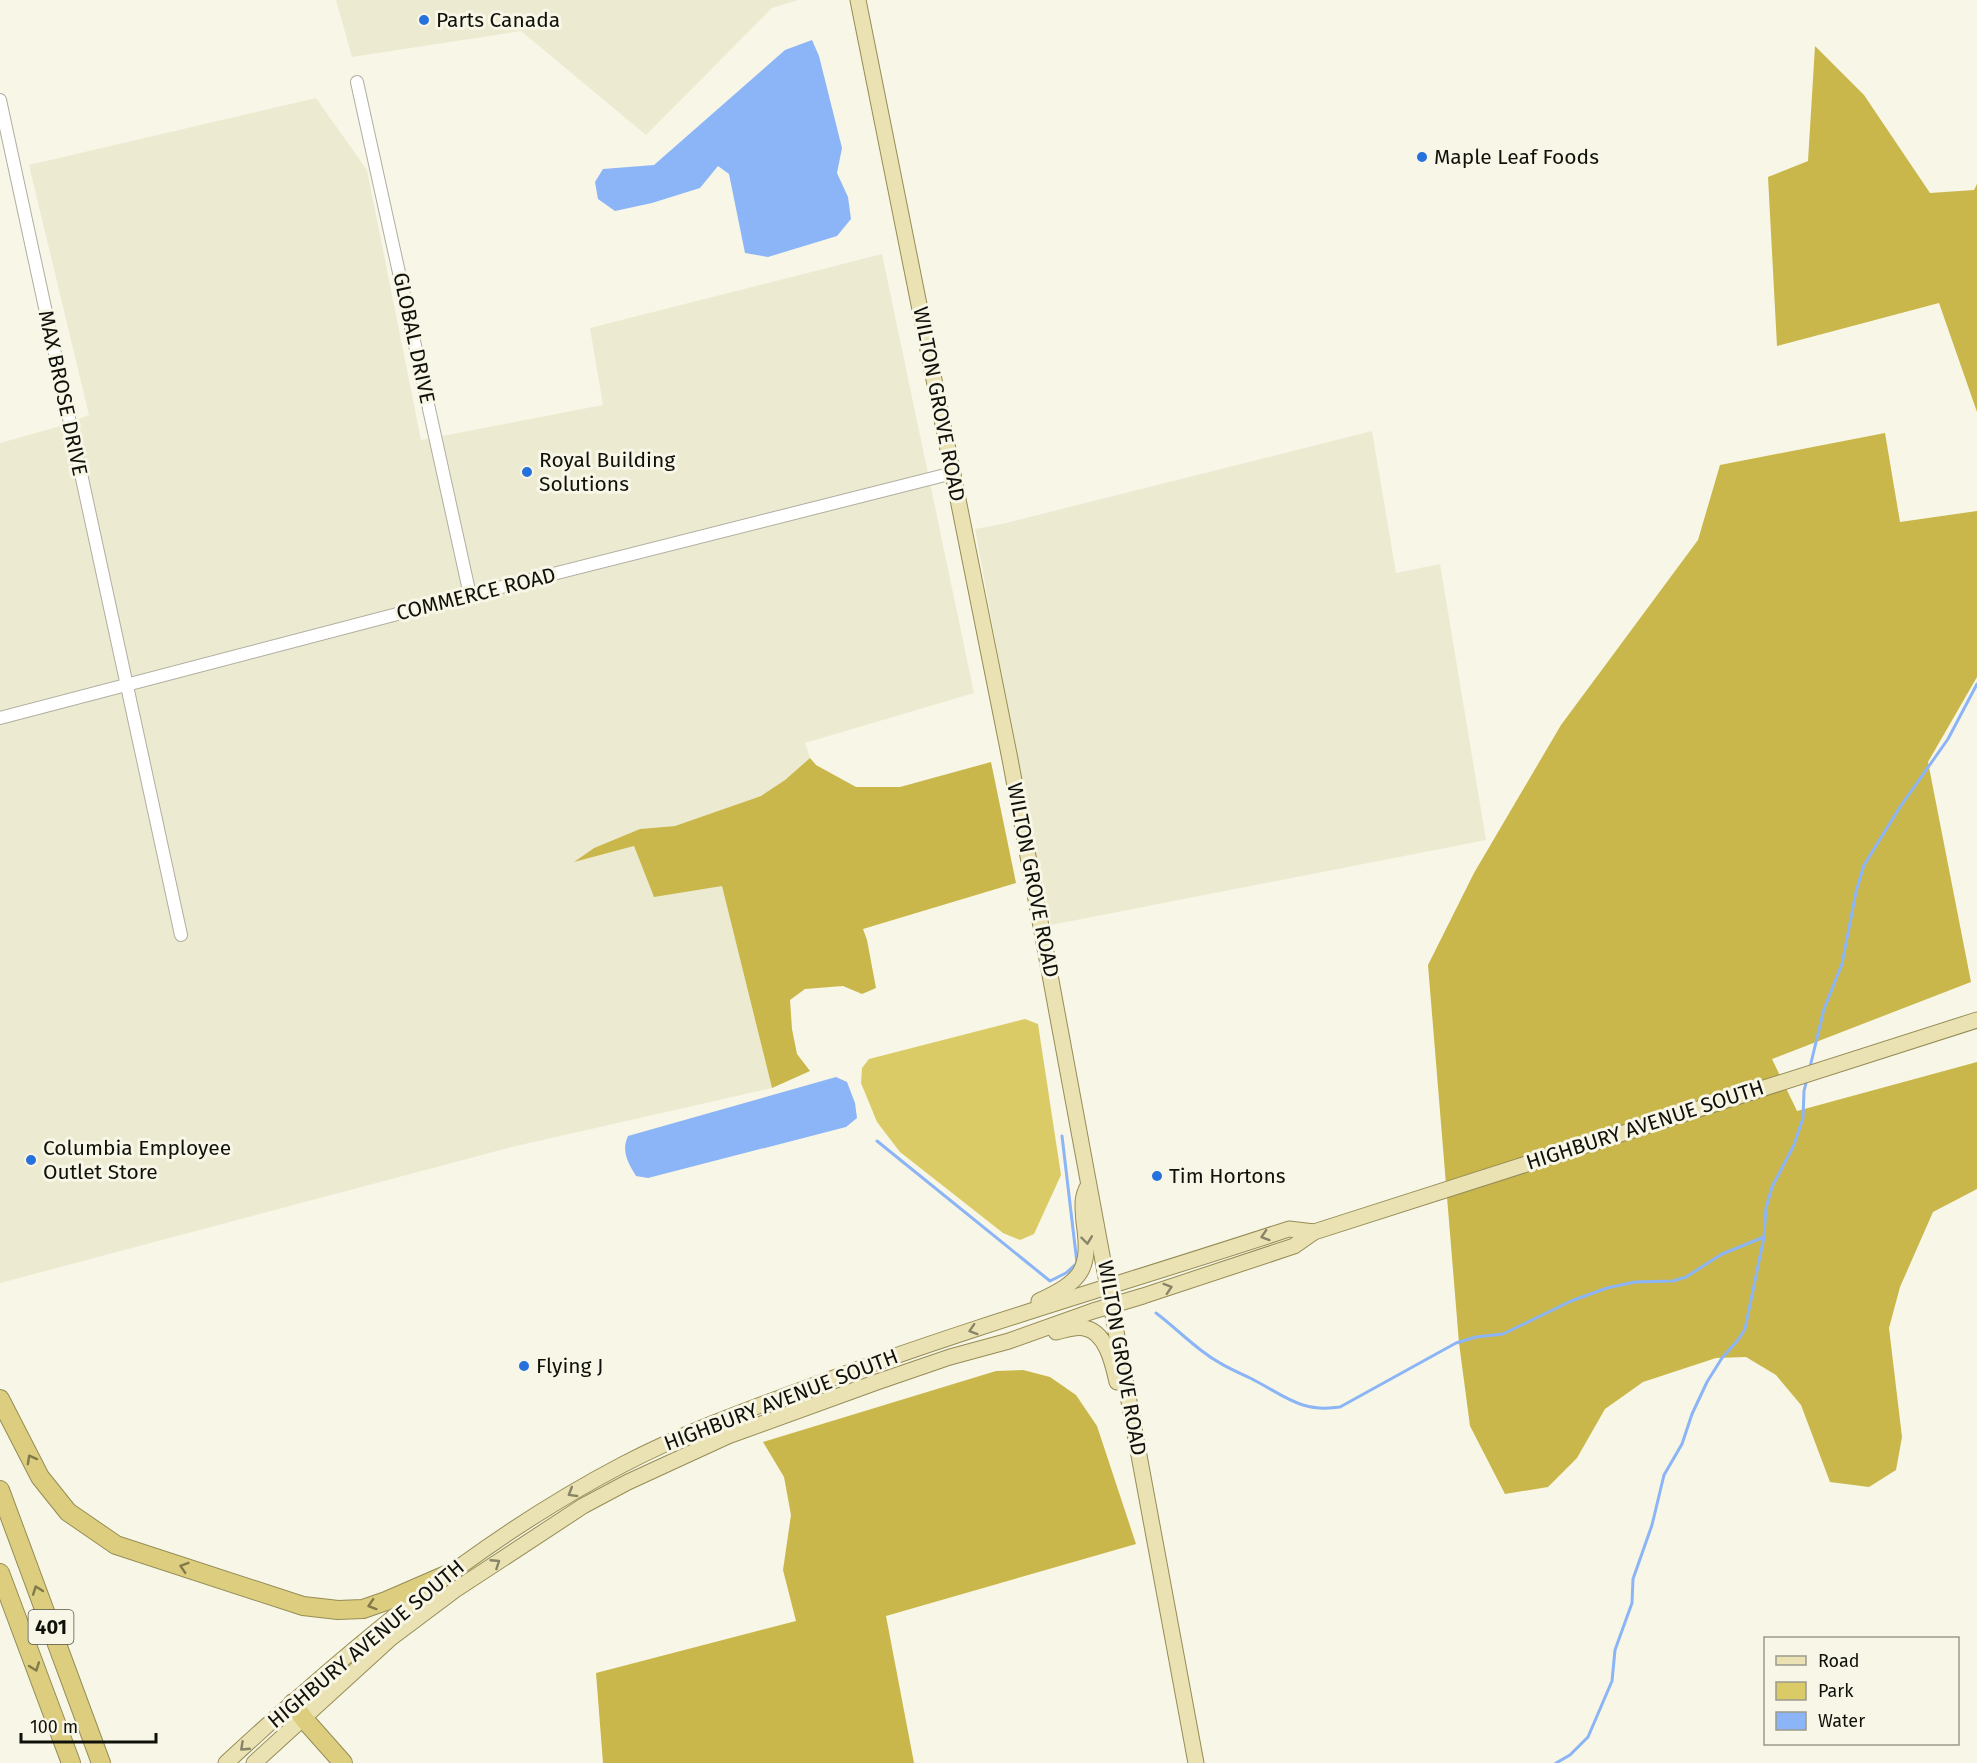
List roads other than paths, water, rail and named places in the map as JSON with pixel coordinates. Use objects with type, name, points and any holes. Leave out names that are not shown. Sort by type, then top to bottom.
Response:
[{"type":"highway","points":[[0,1399],[40,1477],[68,1512],[116,1545],[303,1606],[338,1610],[363,1609],[446,1575]]},
{"type":"highway","name":"401","points":[[0,1490],[101,1763]]},
{"type":"highway","name":"401","points":[[0,1573],[71,1763]]},
{"type":"highway","points":[[63,1660],[111,1763]]},
{"type":"highway","points":[[293,1703],[343,1763]]},
{"type":"main road","name":"WILTON GROVE ROAD","points":[[858,0],[1010,759],[1196,1763]]},
{"type":"main road","name":"HIGHBURY AVENUE SOUTH","points":[[254,1763],[390,1638],[455,1590],[583,1506],[628,1482],[728,1436],[950,1357],[1009,1341],[1054,1324],[1294,1246],[1314,1232],[1977,1020]]},
{"type":"main road","points":[[1003,1320],[1069,1285],[1079,1275],[1085,1264],[1088,1250],[1082,1207],[1084,1194],[1090,1183]]},
{"type":"main road","name":"HIGHBURY AVENUE SOUTH","points":[[226,1763],[293,1703],[446,1575],[576,1490],[623,1465],[699,1428],[869,1364],[1289,1229],[1314,1232]]},
{"type":"main road","points":[[1009,1341],[1075,1328],[1086,1328],[1096,1332],[1108,1351],[1129,1436],[1143,1477]]},
{"type":"street","name":"GLOBAL DRIVE","points":[[357,82],[470,595]]},
{"type":"street","name":"MAX BROSE DRIVE","points":[[0,100],[181,935]]},
{"type":"street","name":"COMMERCE ROAD","points":[[0,718],[470,595],[953,473]]},
{"type":"water","points":[[812,40],[819,56],[842,148],[837,173],[848,197],[851,219],[837,236],[768,257],[745,253],[729,174],[718,166],[700,188],[652,203],[615,211],[598,199],[595,182],[603,169],[654,165],[785,50]]},
{"type":"water","points":[[836,1077],[847,1082],[855,1103],[857,1118],[846,1127],[648,1178],[636,1176],[628,1162],[625,1147],[628,1136]]},
{"type":"waterway","points":[[1810,1067],[1824,1009],[1842,964],[1856,892],[1864,865],[1900,807],[1948,739],[1977,684]]},
{"type":"waterway","points":[[1556,1763],[1570,1755],[1588,1737],[1612,1681],[1615,1650],[1632,1603],[1633,1579],[1652,1525],[1664,1475],[1682,1444],[1692,1414],[1707,1382],[1745,1329],[1764,1237],[1766,1208],[1772,1187],[1794,1145],[1803,1118],[1807,1079]]},
{"type":"waterway","points":[[877,1141],[1050,1281],[1066,1273],[1077,1263],[1062,1136]]},
{"type":"waterway","points":[[1156,1313],[1213,1359],[1283,1396],[1303,1405],[1340,1407],[1456,1343],[1476,1337],[1503,1334],[1571,1301],[1607,1288],[1635,1282],[1673,1281],[1686,1277],[1722,1254],[1764,1237]]},
{"type":"place","name":"Parts Canada","points":[[424,20]]},
{"type":"place","name":"Maple Leaf Foods","points":[[1422,157]]},
{"type":"place","name":"Royal Building Solutions","points":[[527,472]]},
{"type":"place","name":"Columbia Employee Outlet Store","points":[[31,1160]]},
{"type":"place","name":"Tim Hortons","points":[[1157,1176]]},
{"type":"place","name":"Flying J","points":[[524,1366]]}]
